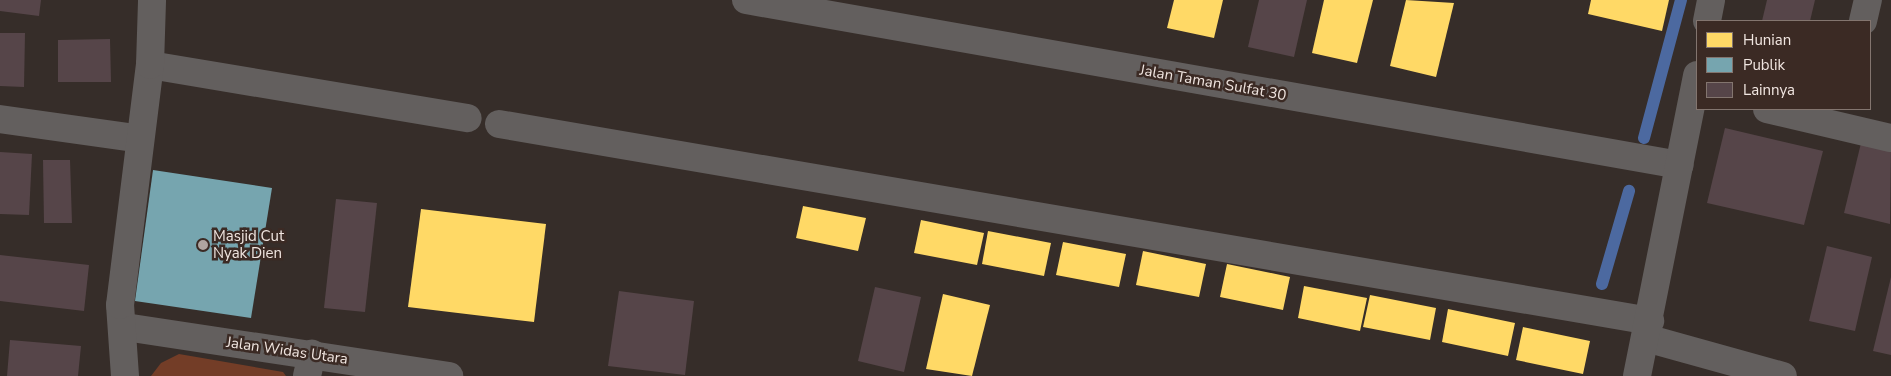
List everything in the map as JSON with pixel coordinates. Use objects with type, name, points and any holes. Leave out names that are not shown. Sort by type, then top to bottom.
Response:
[{"type":"street","points":[[125,376],[125,327],[120,305],[150,65],[152,0]]},
{"type":"street","name":"Jalan Taman Sulfat 30","points":[[746,0],[819,6],[1680,166]]},
{"type":"street","points":[[1707,20],[1711,0]]},
{"type":"street","points":[[1863,20],[1868,0]]},
{"type":"street","points":[[150,65],[468,118]]},
{"type":"street","points":[[1637,376],[1696,86]]},
{"type":"street","points":[[1777,110],[1839,116],[1891,138]]},
{"type":"street","points":[[0,119],[136,138]]},
{"type":"street","points":[[499,124],[1648,329],[1783,376]]},
{"type":"street","name":"Jalan Widas Utara","points":[[125,327],[310,365],[449,376]]},
{"type":"shaded area","points":[[179,354],[283,372],[286,376],[151,376],[161,363]]},
{"type":"building: Hunian","points":[[1174,0],[1223,0],[1214,38],[1167,28]]},
{"type":"building: Hunian","points":[[1324,0],[1373,0],[1357,63],[1312,53]]},
{"type":"building: Hunian","points":[[1406,0],[1454,3],[1436,77],[1390,66]]},
{"type":"building: Hunian","points":[[1591,0],[1669,0],[1662,31],[1588,14]]},
{"type":"building: Hunian","points":[[803,206],[866,218],[858,251],[796,238]]},
{"type":"building: Hunian","points":[[421,209],[546,224],[534,322],[408,307]]},
{"type":"building: Hunian","points":[[921,220],[984,233],[977,265],[914,253]]},
{"type":"building: Hunian","points":[[988,231],[1051,243],[1044,276],[982,264]]},
{"type":"building: Hunian","points":[[1063,242],[1126,254],[1119,287],[1056,275]]},
{"type":"building: Hunian","points":[[1143,251],[1206,264],[1199,297],[1136,285]]},
{"type":"building: Hunian","points":[[1227,264],[1290,277],[1283,310],[1220,297]]},
{"type":"building: Hunian","points":[[1304,286],[1367,298],[1360,331],[1298,318]]},
{"type":"building: Hunian","points":[[943,294],[990,305],[972,376],[926,369]]},
{"type":"building: Hunian","points":[[1370,295],[1436,308],[1430,340],[1363,327]]},
{"type":"building: Hunian","points":[[1448,309],[1515,323],[1508,356],[1442,342]]},
{"type":"building: Hunian","points":[[1523,327],[1590,341],[1583,374],[1516,360]]},
{"type":"building: Publik","name":"Masjid Cut Nyak Dien","points":[[153,170],[272,188],[251,318],[135,301]]},
{"type":"building: Lainnya","points":[[0,0],[41,0],[39,16],[0,11]]},
{"type":"building: Lainnya","points":[[1259,0],[1307,0],[1294,57],[1248,47]]},
{"type":"building: Lainnya","points":[[1767,0],[1815,0],[1810,20],[1762,20]]},
{"type":"building: Lainnya","points":[[0,33],[25,33],[24,87],[0,86]]},
{"type":"building: Lainnya","points":[[110,39],[111,82],[58,82],[58,40]]},
{"type":"building: Lainnya","points":[[1725,128],[1823,151],[1804,225],[1707,203]]},
{"type":"building: Lainnya","points":[[1862,139],[1891,146],[1890,224],[1844,213]]},
{"type":"building: Lainnya","points":[[0,152],[32,154],[29,215],[0,214]]},
{"type":"building: Lainnya","points":[[43,160],[70,160],[72,223],[44,223]]},
{"type":"building: Lainnya","points":[[336,199],[377,203],[365,312],[324,308]]},
{"type":"building: Lainnya","points":[[1827,246],[1872,257],[1855,331],[1809,321]]},
{"type":"building: Lainnya","points":[[0,255],[89,265],[84,311],[0,301]]},
{"type":"building: Lainnya","points":[[1891,277],[1891,355],[1873,351]]},
{"type":"building: Lainnya","points":[[875,287],[921,297],[904,372],[858,361]]},
{"type":"building: Lainnya","points":[[619,291],[694,301],[685,375],[608,366]]},
{"type":"building: Lainnya","points":[[10,340],[81,346],[78,376],[7,376]]},
{"type":"waterway","points":[[1644,138],[1681,0]]},
{"type":"waterway","points":[[1602,284],[1629,191]]},
{"type":"place","name":"Masjid Cut Nyak Dien","points":[[203,245]]}]
